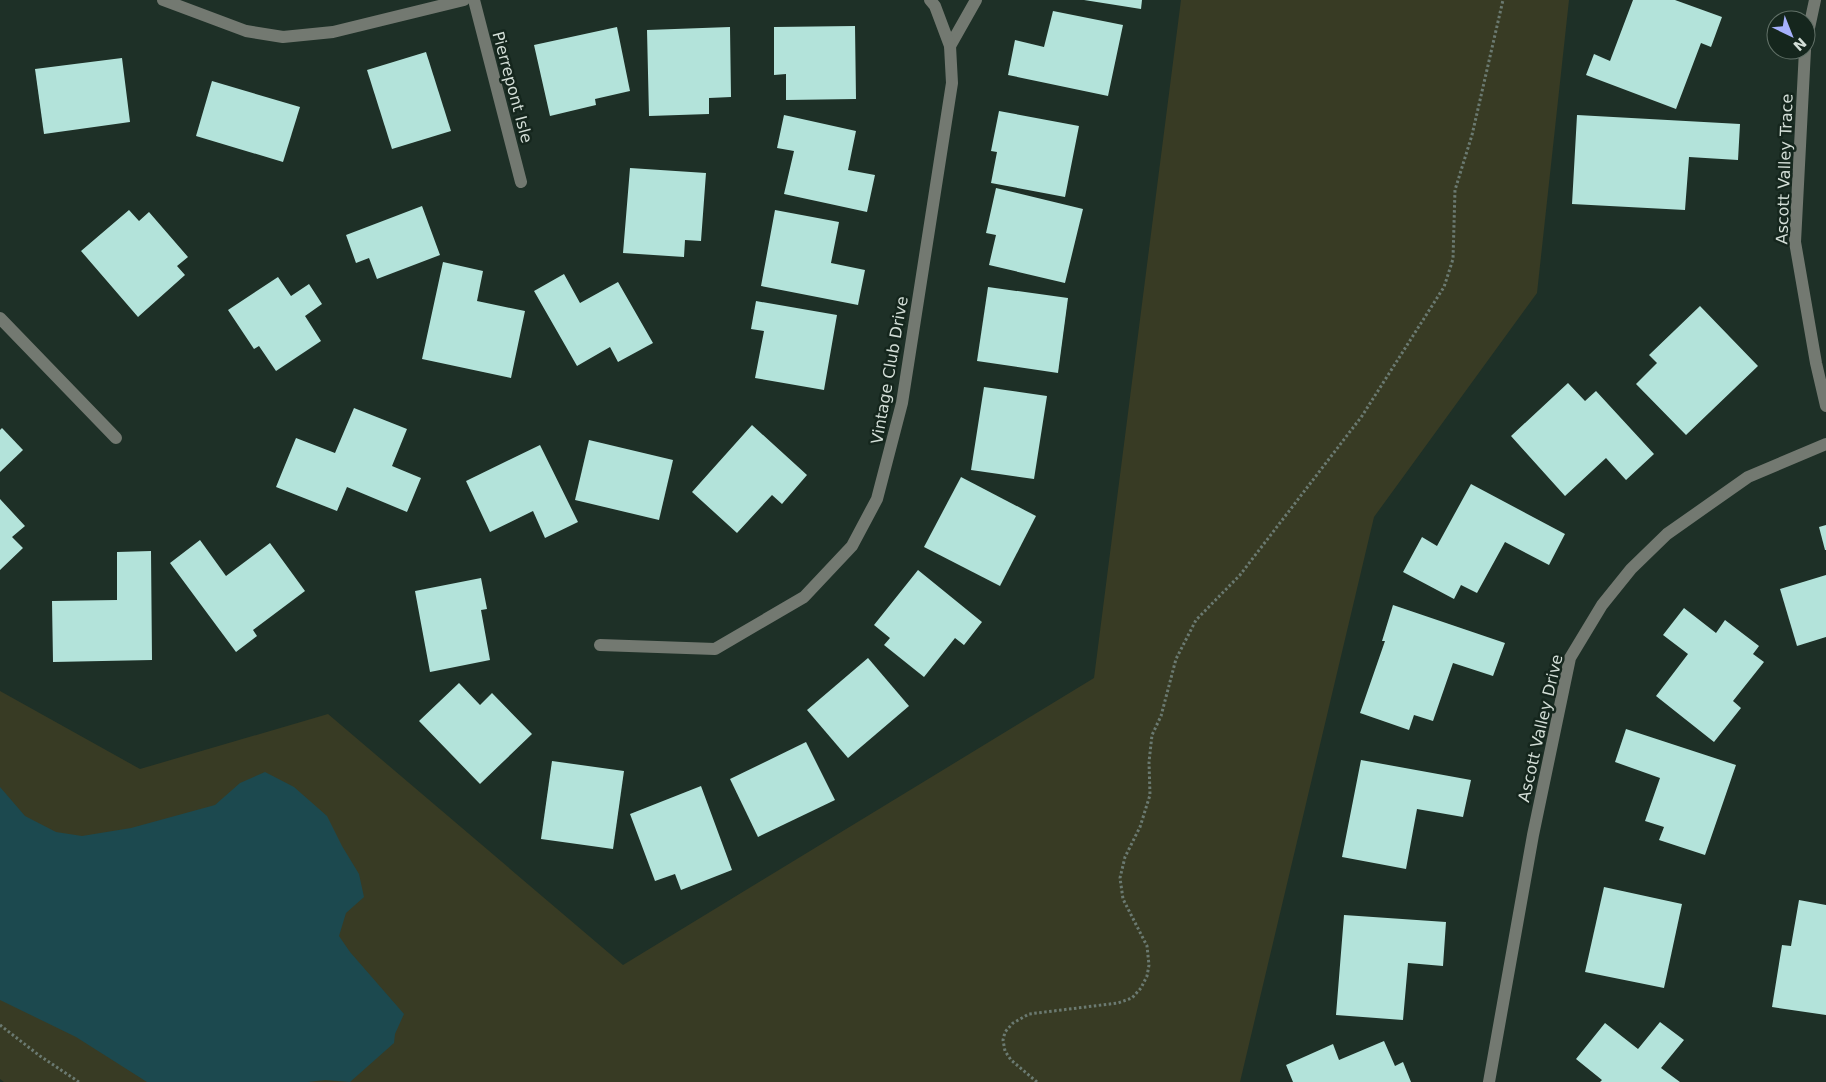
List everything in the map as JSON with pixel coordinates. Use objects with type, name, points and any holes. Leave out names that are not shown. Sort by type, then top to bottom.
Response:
[{"type":"street","points":[[163,0],[246,31],[283,37],[333,32],[464,0]]},
{"type":"street","name":"Pierrepont Isle","points":[[474,0],[521,182]]},
{"type":"street","name":"Vintage Club Drive","points":[[600,645],[715,649],[804,597],[852,546],[877,500],[902,403],[952,84],[950,46],[935,6],[930,0]]},
{"type":"street","points":[[950,46],[976,0]]},
{"type":"street","name":"Ascott Valley Trace","points":[[1804,60],[1795,242],[1816,363],[1826,406]]},
{"type":"street","points":[[0,318],[116,438]]},
{"type":"street","name":"Ascott Valley Drive","points":[[1489,1082],[1533,835],[1570,658],[1602,605],[1632,569],[1667,534],[1748,477],[1826,444]]},
{"type":"path","points":[[1037,1082],[1011,1060],[1006,1051],[1003,1040],[1005,1032],[1013,1023],[1029,1014],[1118,1003],[1132,998],[1141,988],[1147,976],[1149,965],[1147,946],[1123,899],[1120,878],[1124,857],[1140,827],[1150,795],[1149,762],[1152,735],[1161,716],[1176,658],[1196,620],[1240,576],[1362,416],[1444,286],[1453,260],[1455,190],[1472,135],[1503,0]]},
{"type":"path","points":[[0,1025],[78,1082]]},
{"type":"green space","points":[[1181,0],[1569,0],[1537,293],[1374,517],[1240,1082],[4,1082],[0,1079],[0,691],[140,769],[328,714],[623,965],[1094,678]]},
{"type":"water","points":[[265,772],[294,787],[327,816],[359,874],[364,897],[346,913],[339,936],[350,952],[404,1014],[395,1034],[394,1043],[350,1082],[325,1080],[308,1082],[147,1082],[76,1037],[0,1000],[0,787],[25,816],[56,832],[82,836],[131,828],[215,805],[240,783]]},
{"type":"building","points":[[1084,0],[1142,0],[1141,9]]},
{"type":"building","points":[[1633,0],[1675,0],[1722,17],[1711,47],[1701,43],[1676,109],[1586,75],[1594,54],[1610,61]]},
{"type":"building","points":[[1053,11],[1123,25],[1108,96],[1008,75],[1015,40],[1044,47]]},
{"type":"building","points":[[855,26],[856,99],[786,100],[786,74],[774,75],[774,27]]},
{"type":"building","points":[[617,27],[630,91],[595,99],[596,105],[550,116],[534,45]]},
{"type":"building","points":[[730,27],[731,97],[709,98],[709,114],[649,116],[647,30]]},
{"type":"building","points":[[426,52],[451,131],[392,149],[367,70]]},
{"type":"building","points":[[122,58],[130,122],[44,134],[35,69]]},
{"type":"building","points":[[212,81],[300,107],[283,162],[196,136]]},
{"type":"building","points":[[999,111],[1079,126],[1065,197],[991,183],[997,152],[991,151]]},
{"type":"building","points":[[784,115],[856,131],[848,170],[875,175],[867,212],[784,194],[794,151],[777,148]]},
{"type":"building","points":[[1577,115],[1740,124],[1738,160],[1689,157],[1685,210],[1572,204]]},
{"type":"building","points":[[630,168],[706,173],[701,241],[685,240],[684,257],[623,253]]},
{"type":"building","points":[[996,188],[1083,209],[1065,283],[989,265],[996,235],[986,233]]},
{"type":"building","points":[[422,206],[440,255],[377,279],[369,258],[356,263],[346,235]]},
{"type":"building","points":[[129,210],[139,221],[149,212],[188,257],[177,266],[185,275],[138,317],[81,251]]},
{"type":"building","points":[[775,210],[839,222],[831,263],[865,270],[858,305],[761,286]]},
{"type":"building","points":[[443,262],[483,271],[477,301],[525,311],[511,378],[422,359]]},
{"type":"building","points":[[564,274],[580,303],[618,282],[653,343],[618,362],[610,347],[577,366],[534,291]]},
{"type":"building","points":[[278,277],[291,296],[309,284],[322,304],[305,316],[321,341],[276,371],[259,346],[254,349],[228,310]]},
{"type":"building","points":[[988,287],[1068,298],[1058,373],[977,361]]},
{"type":"building","points":[[756,301],[837,315],[824,390],[755,378],[764,331],[751,329]]},
{"type":"building","points":[[1700,306],[1758,366],[1686,435],[1636,384],[1657,363],[1649,355]]},
{"type":"building","points":[[1568,383],[1585,401],[1596,391],[1654,454],[1626,480],[1606,458],[1565,496],[1511,436]]},
{"type":"building","points":[[984,387],[1047,396],[1034,479],[971,470]]},
{"type":"building","points":[[354,408],[407,429],[392,466],[421,478],[407,512],[347,487],[337,511],[276,487],[296,438],[335,453]]},
{"type":"building","points":[[752,425],[807,475],[782,504],[772,495],[737,533],[692,492]]},
{"type":"building","points":[[2,428],[23,450],[0,472],[0,430]]},
{"type":"building","points":[[589,440],[673,460],[659,520],[575,500]]},
{"type":"building","points":[[540,445],[578,522],[545,538],[533,511],[490,532],[466,481]]},
{"type":"building","points":[[961,477],[1036,516],[1000,586],[924,547]]},
{"type":"building","points":[[1471,484],[1565,534],[1549,565],[1505,542],[1477,593],[1461,585],[1454,599],[1403,572],[1422,537],[1437,546]]},
{"type":"building","points":[[0,499],[25,526],[12,537],[23,548],[0,570]]},
{"type":"building","points":[[1826,525],[1826,550],[1825,550],[1819,527]]},
{"type":"building","points":[[200,540],[226,576],[270,543],[305,591],[253,630],[257,636],[236,652],[170,563]]},
{"type":"building","points":[[151,551],[152,660],[53,662],[52,601],[117,600],[117,552]]},
{"type":"building","points":[[918,570],[982,622],[964,645],[955,638],[924,677],[884,645],[890,638],[874,625]]},
{"type":"building","points":[[1826,575],[1826,637],[1797,646],[1780,589]]},
{"type":"building","points":[[481,578],[487,609],[481,610],[490,660],[430,672],[415,591]]},
{"type":"building","points":[[1393,605],[1505,643],[1493,676],[1453,663],[1433,721],[1414,715],[1409,730],[1360,713],[1385,641],[1382,641]]},
{"type":"building","points":[[1684,608],[1716,633],[1725,620],[1759,646],[1753,654],[1764,662],[1733,701],[1741,708],[1714,742],[1656,696],[1688,654],[1663,635]]},
{"type":"building","points":[[868,658],[909,706],[848,758],[807,710]]},
{"type":"building","points":[[459,683],[480,705],[492,693],[532,734],[480,784],[419,721]]},
{"type":"building","points":[[1626,729],[1736,765],[1705,855],[1659,840],[1664,827],[1645,821],[1660,778],[1615,762]]},
{"type":"building","points":[[806,742],[835,800],[758,837],[730,779]]},
{"type":"building","points":[[1361,760],[1471,780],[1463,817],[1417,809],[1406,869],[1342,857]]},
{"type":"building","points":[[552,761],[624,771],[613,849],[541,839]]},
{"type":"building","points":[[701,786],[732,870],[681,890],[675,874],[655,881],[630,814]]},
{"type":"building","points":[[1604,887],[1682,904],[1664,988],[1585,972]]},
{"type":"building","points":[[1799,900],[1826,905],[1826,1015],[1772,1007],[1782,945],[1791,946]]},
{"type":"building","points":[[1344,915],[1446,922],[1443,966],[1408,963],[1403,1020],[1336,1015]]},
{"type":"building","points":[[1660,1022],[1684,1040],[1661,1068],[1680,1082],[1600,1082],[1602,1080],[1576,1059],[1605,1023],[1638,1049]]},
{"type":"building","points":[[1384,1041],[1395,1066],[1403,1062],[1411,1082],[1293,1082],[1286,1065],[1333,1044],[1339,1060]]}]
